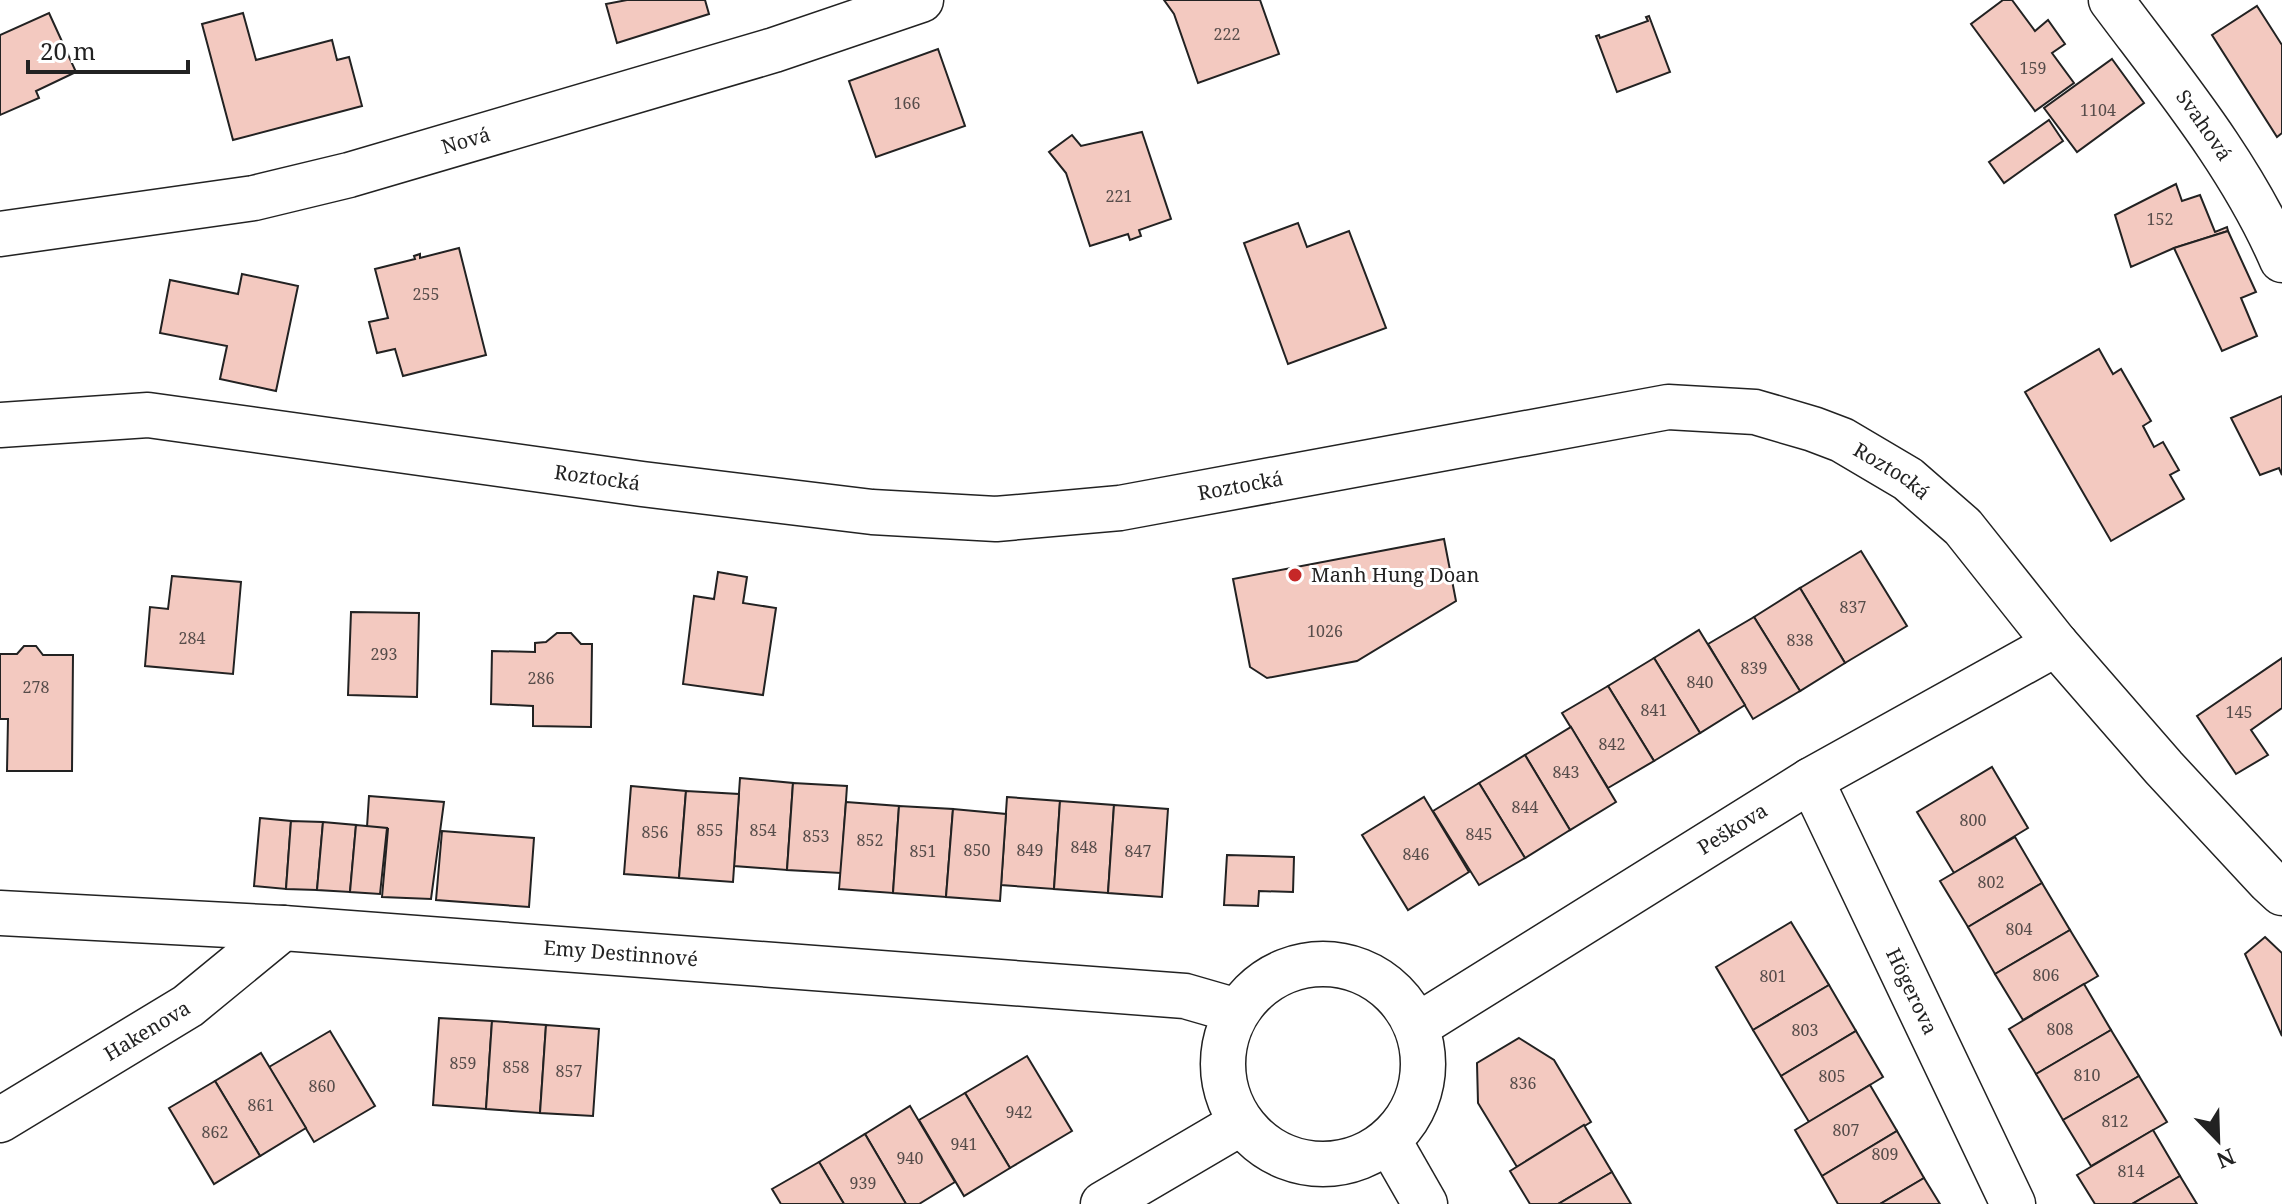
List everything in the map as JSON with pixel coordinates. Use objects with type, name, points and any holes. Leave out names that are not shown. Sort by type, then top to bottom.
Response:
[{"type":"street","name":"Nová","points":[[0,234],[254,198],[349,175],[774,50],[921,0]]},
{"type":"street","name":"Svahová","points":[[2111,0],[2244,185],[2267,225],[2282,260]]},
{"type":"street","name":"Roztocká","points":[[0,425],[148,415],[642,484],[872,512],[996,519],[1120,508],[1668,407],[1755,412],[1842,440],[1908,479],[1963,527],[2056,644],[2164,768],[2282,893]]},
{"type":"street","name":"Peškova","points":[[1417,1026],[1811,780],[2056,644]]},
{"type":"street","name":"Högerova","points":[[1811,780],[2013,1204]]},
{"type":"street","name":"Emy Destinnové","points":[[0,913],[283,928],[1185,996],[1237,1011]]},
{"type":"street","name":"Hakenova","points":[[0,1120],[188,1006],[283,928]]},
{"type":"street","points":[[1316,963],[1354,967],[1385,984],[1409,1010],[1417,1026],[1422,1043],[1423,1079],[1412,1113],[1389,1141],[1358,1159],[1326,1165],[1293,1161],[1264,1146],[1241,1123],[1226,1095],[1222,1062],[1229,1026],[1250,994],[1280,973],[1316,963]]},
{"type":"street","points":[[1103,1204],[1241,1123]]},
{"type":"street","points":[[1389,1141],[1425,1204]]},
{"type":"building","points":[[627,0],[705,0],[709,14],[617,43],[606,4]]},
{"type":"building","points":[[1164,0],[1260,0],[1279,54],[1198,83],[1174,14]]},
{"type":"building","points":[[2003,0],[2012,0],[2035,31],[2048,20],[2065,44],[2052,53],[2074,83],[2035,111],[1971,24]]},
{"type":"building","points":[[2257,6],[2282,45],[2282,133],[2277,137],[2212,35]]},
{"type":"building","points":[[49,13],[76,72],[36,91],[39,98],[0,115],[0,35]]},
{"type":"building","points":[[243,13],[256,60],[332,40],[337,60],[349,57],[362,106],[233,140],[202,24]]},
{"type":"building","points":[[1649,16],[1670,72],[1617,92],[1596,36],[1600,38],[1648,21],[1646,17]]},
{"type":"building","points":[[938,49],[965,126],[876,157],[849,81]]},
{"type":"building","points":[[2112,59],[2144,103],[2077,152],[2044,108]]},
{"type":"building","points":[[2049,120],[2063,141],[2004,183],[1989,162]]},
{"type":"building","points":[[1142,132],[1171,219],[1139,230],[1141,236],[1130,240],[1128,234],[1090,246],[1066,173],[1049,152],[1072,135],[1081,146]]},
{"type":"building","points":[[2176,184],[2182,201],[2200,195],[2215,232],[2227,227],[2228,231],[2174,248],[2131,267],[2115,215]]},
{"type":"building","points":[[1298,223],[1307,247],[1349,231],[1386,328],[1288,364],[1244,243]]},
{"type":"building","points":[[2228,231],[2256,292],[2241,298],[2257,336],[2222,351],[2174,248]]},
{"type":"building","points":[[459,248],[486,355],[403,376],[395,349],[377,353],[369,322],[388,318],[375,269],[415,259],[414,256],[420,254],[420,258]]},
{"type":"building","points":[[242,274],[298,286],[276,391],[220,379],[227,346],[160,333],[170,280],[238,294]]},
{"type":"building","points":[[2099,349],[2113,374],[2121,369],[2151,421],[2143,426],[2154,447],[2163,442],[2179,470],[2170,475],[2184,499],[2111,541],[2025,392]]},
{"type":"building","points":[[2282,396],[2282,475],[2279,468],[2260,475],[2231,418]]},
{"type":"building","points":[[1444,539],[1456,601],[1357,661],[1267,678],[1250,667],[1233,579]]},
{"type":"building","points":[[1861,551],[1907,626],[1845,663],[1800,588]]},
{"type":"building","points":[[718,572],[747,577],[743,603],[776,608],[763,695],[683,684],[694,596],[714,599]]},
{"type":"building","points":[[172,576],[241,582],[233,674],[145,666],[150,607],[168,609]]},
{"type":"building","points":[[1800,588],[1845,663],[1800,691],[1754,617]]},
{"type":"building","points":[[351,612],[419,613],[417,697],[348,695]]},
{"type":"building","points":[[1754,617],[1800,691],[1753,719],[1708,644]]},
{"type":"building","points":[[1699,630],[1745,705],[1700,733],[1654,658]]},
{"type":"building","points":[[557,633],[571,633],[581,644],[592,644],[591,727],[533,726],[533,706],[491,704],[492,651],[535,652],[535,643],[546,642]]},
{"type":"building","points":[[24,646],[36,646],[43,655],[73,655],[72,771],[7,771],[8,719],[0,719],[0,654],[17,654]]},
{"type":"building","points":[[1654,658],[1700,733],[1654,761],[1608,686]]},
{"type":"building","points":[[2282,658],[2282,708],[2251,730],[2268,755],[2236,774],[2197,716]]},
{"type":"building","points":[[1608,686],[1654,761],[1608,788],[1562,713]]},
{"type":"building","points":[[1571,727],[1616,802],[1570,830],[1525,755]]},
{"type":"building","points":[[1525,755],[1570,830],[1525,858],[1479,783]]},
{"type":"building","points":[[1992,767],[2028,828],[1954,873],[1917,812]]},
{"type":"building","points":[[740,778],[793,783],[787,870],[734,866]]},
{"type":"building","points":[[793,783],[847,786],[841,873],[787,870]]},
{"type":"building","points":[[1479,783],[1525,858],[1479,885],[1433,811]]},
{"type":"building","points":[[631,786],[686,791],[679,878],[624,874]]},
{"type":"building","points":[[686,791],[739,794],[733,882],[679,878]]},
{"type":"building","points":[[369,796],[444,802],[431,899],[382,897],[388,829],[367,827]]},
{"type":"building","points":[[1007,797],[1060,801],[1054,889],[1001,885]]},
{"type":"building","points":[[1424,797],[1469,872],[1408,910],[1362,835]]},
{"type":"building","points":[[1060,801],[1114,805],[1108,893],[1054,889]]},
{"type":"building","points":[[846,802],[899,806],[893,893],[839,889]]},
{"type":"building","points":[[1114,805],[1168,809],[1162,897],[1108,893]]},
{"type":"building","points":[[899,806],[953,809],[946,897],[893,893]]},
{"type":"building","points":[[953,809],[1006,814],[1000,901],[946,897]]},
{"type":"building","points":[[260,818],[291,821],[286,889],[254,886]]},
{"type":"building","points":[[291,821],[323,822],[317,890],[286,889]]},
{"type":"building","points":[[323,822],[356,825],[350,892],[317,890]]},
{"type":"building","points":[[356,825],[387,828],[380,894],[350,892]]},
{"type":"building","points":[[442,831],[534,838],[529,907],[436,900]]},
{"type":"building","points":[[2015,837],[2042,883],[1968,927],[1940,881]]},
{"type":"building","points":[[1227,855],[1294,857],[1293,892],[1259,891],[1258,906],[1224,905]]},
{"type":"building","points":[[2042,883],[2070,930],[1995,974],[1968,927]]},
{"type":"building","points":[[1791,922],[1829,985],[1753,1030],[1716,967]]},
{"type":"building","points":[[2070,930],[2098,976],[2023,1020],[1995,974]]},
{"type":"building","points":[[2265,937],[2282,953],[2282,1036],[2245,954]]},
{"type":"building","points":[[2084,984],[2111,1030],[2036,1074],[2009,1029]]},
{"type":"building","points":[[1829,985],[1856,1031],[1781,1076],[1753,1030]]},
{"type":"building","points":[[439,1018],[492,1021],[486,1109],[433,1105]]},
{"type":"building","points":[[492,1021],[546,1025],[540,1113],[486,1109]]},
{"type":"building","points":[[546,1025],[599,1029],[593,1116],[540,1113]]},
{"type":"building","points":[[2111,1030],[2139,1076],[2063,1120],[2036,1074]]},
{"type":"building","points":[[330,1031],[375,1106],[314,1142],[269,1067]]},
{"type":"building","points":[[1856,1031],[1883,1077],[1809,1122],[1781,1076]]},
{"type":"building","points":[[1519,1038],[1554,1060],[1591,1122],[1517,1167],[1478,1103],[1477,1063]]},
{"type":"building","points":[[261,1053],[306,1128],[260,1156],[215,1081]]},
{"type":"building","points":[[1027,1056],[1072,1131],[1010,1168],[965,1093]]},
{"type":"building","points":[[2139,1076],[2167,1122],[2091,1166],[2063,1120]]},
{"type":"building","points":[[215,1081],[260,1156],[214,1184],[169,1108]]},
{"type":"building","points":[[1870,1085],[1897,1131],[1822,1176],[1795,1130]]},
{"type":"building","points":[[965,1093],[1010,1168],[964,1196],[919,1120]]},
{"type":"building","points":[[910,1106],[955,1182],[919,1204],[906,1204],[865,1134]]},
{"type":"building","points":[[1584,1125],[1612,1172],[1558,1204],[1530,1204],[1510,1171]]},
{"type":"building","points":[[2153,1130],[2180,1176],[2132,1204],[2095,1204],[2077,1175]]},
{"type":"building","points":[[1897,1131],[1924,1178],[1880,1204],[1838,1204],[1822,1176]]},
{"type":"building","points":[[865,1134],[906,1204],[844,1204],[819,1162]]},
{"type":"building","points":[[819,1162],[844,1204],[781,1204],[772,1189]]},
{"type":"building","points":[[1612,1172],[1631,1204],[1558,1204]]},
{"type":"building","points":[[2180,1176],[2197,1204],[2132,1204]]},
{"type":"building","points":[[1924,1178],[1940,1204],[1880,1204]]},
{"type":"place","name":"Manh Hung Doan","points":[[1295,575]]}]
